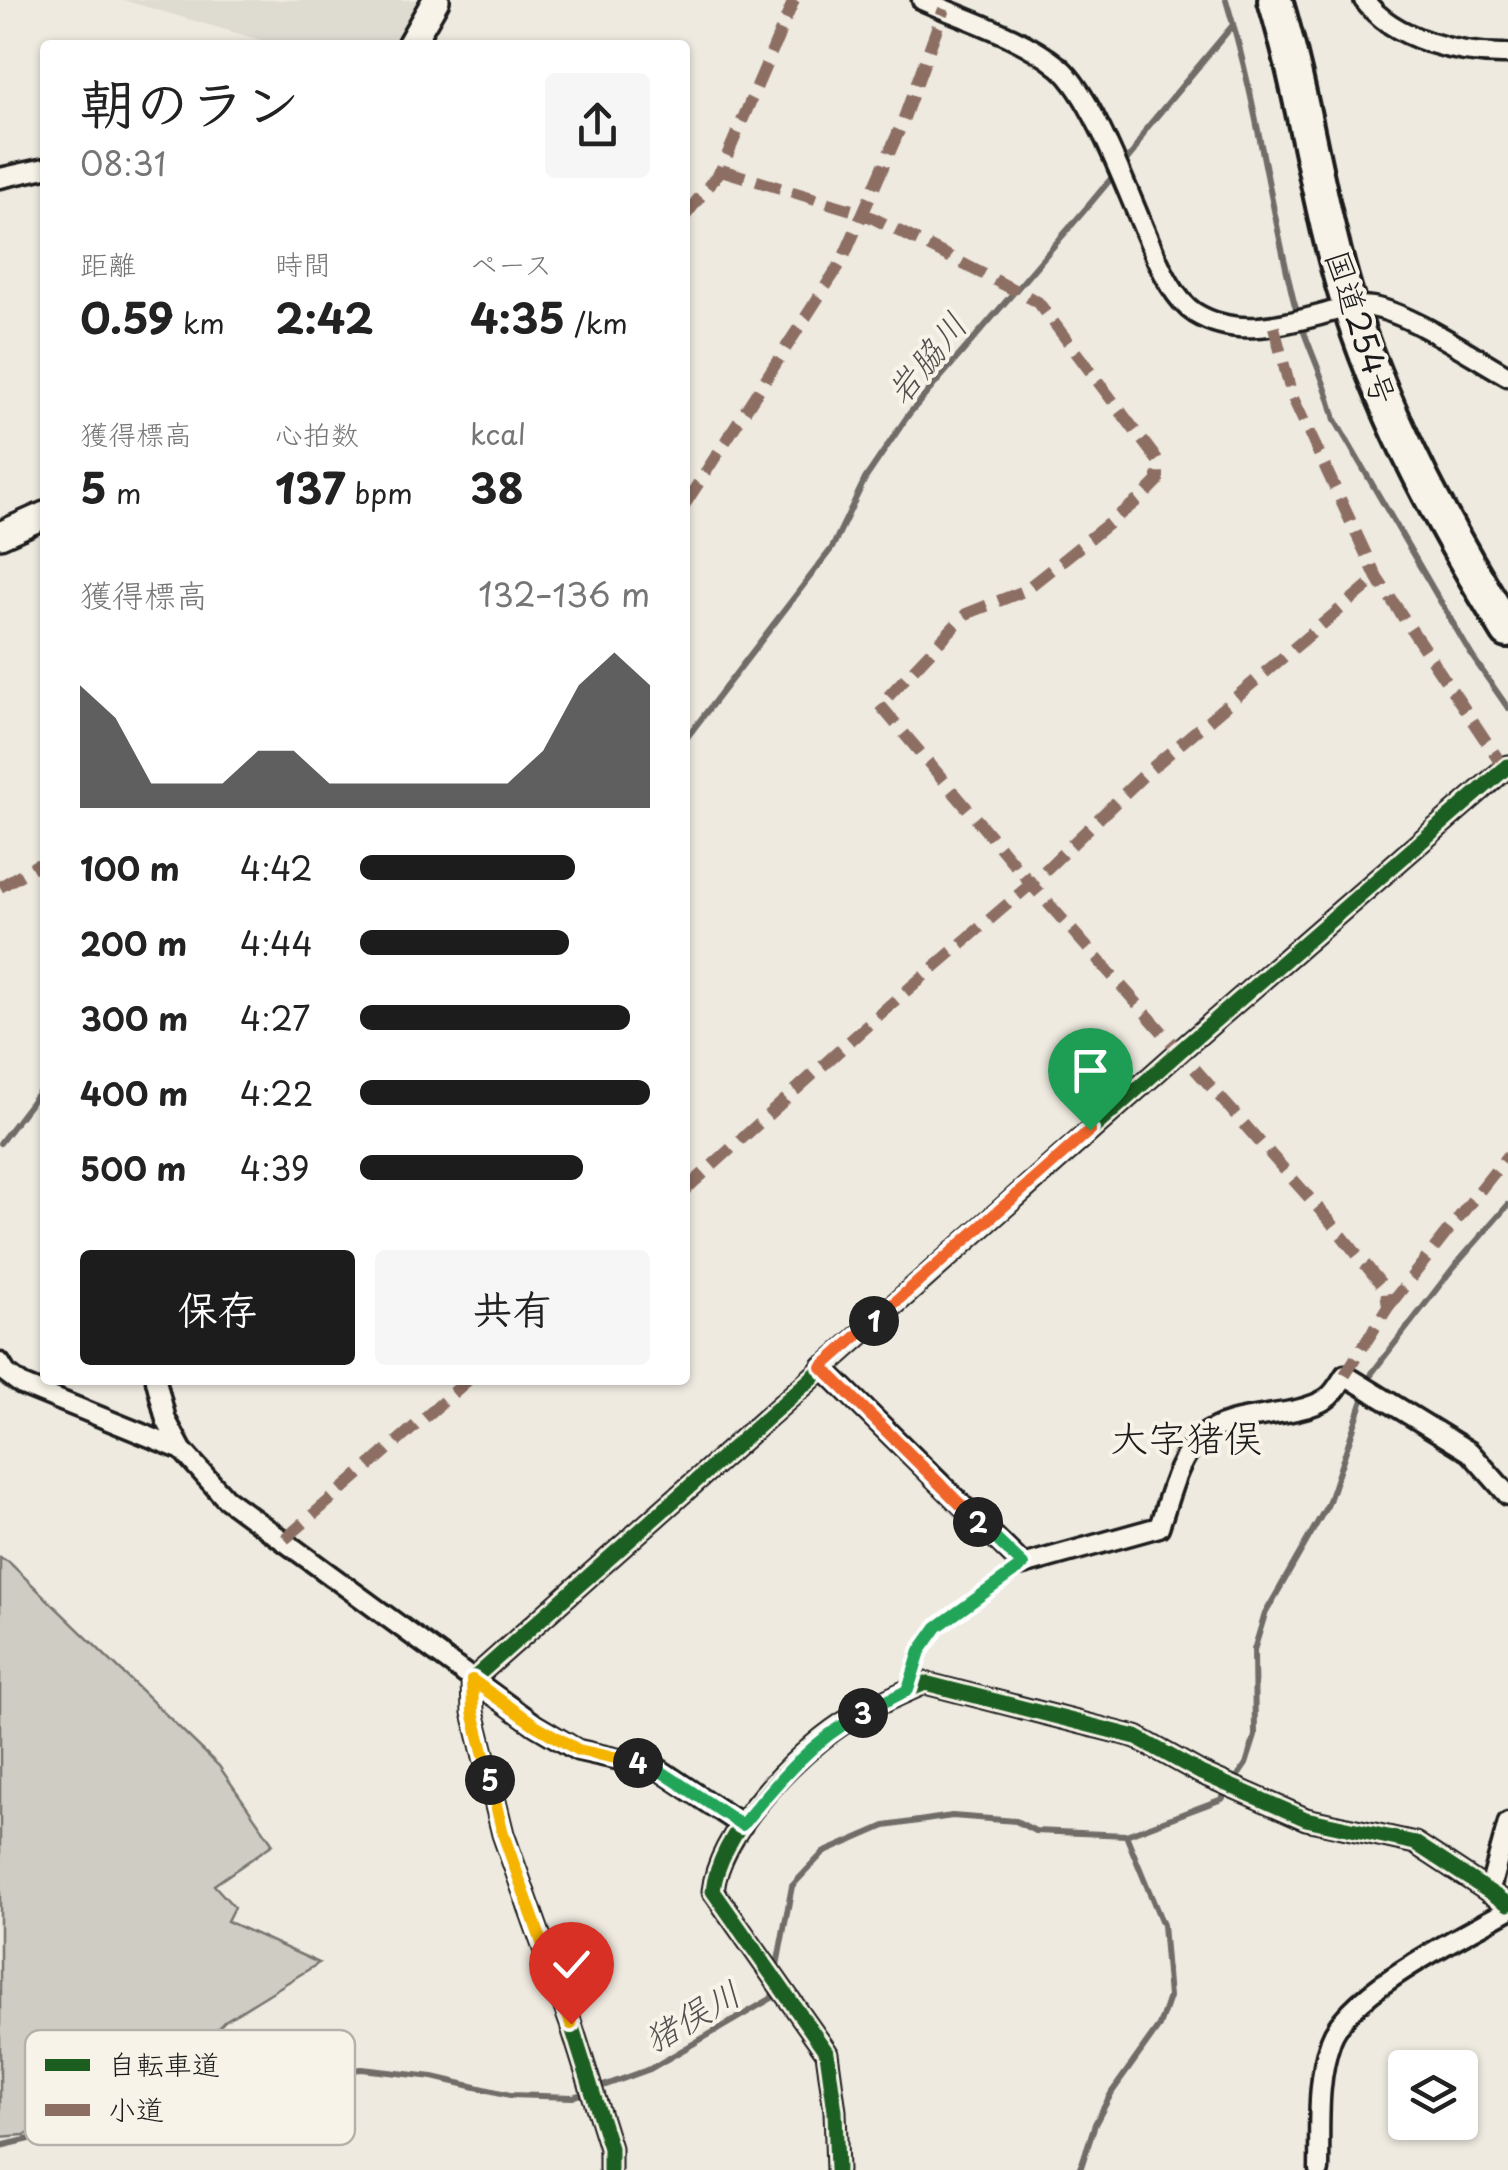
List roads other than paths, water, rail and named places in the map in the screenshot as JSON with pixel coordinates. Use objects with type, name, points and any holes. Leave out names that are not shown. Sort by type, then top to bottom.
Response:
[{"type":"highway","name":"国道254号","points":[[1275,0],[1350,307],[1378,388],[1414,468],[1508,632]]},
{"type":"street","points":[[413,40],[436,0]]},
{"type":"street","points":[[922,0],[1013,39],[1061,68],[1084,100],[1106,143],[1165,276],[1190,310],[1222,326],[1274,327],[1368,306],[1390,311],[1508,376]]},
{"type":"street","points":[[1364,0],[1374,14],[1414,36],[1457,49],[1508,54]]},
{"type":"street","points":[[0,178],[40,169]]},
{"type":"street","points":[[0,535],[40,518]]},
{"type":"street","points":[[610,2170],[610,2148],[571,2024],[503,1834],[473,1712],[472,1680],[822,1367],[1508,766]]},
{"type":"street","points":[[0,1362],[6,1373],[22,1385],[182,1450]]},
{"type":"street","points":[[822,1367],[1023,1565],[1159,1527],[1180,1466],[1204,1434],[1241,1420],[1306,1408],[1329,1398],[1346,1375],[1470,1452],[1508,1495]]},
{"type":"street","points":[[157,1385],[166,1420],[182,1450],[224,1498],[535,1725],[578,1750],[656,1768],[742,1825]]},
{"type":"street","points":[[837,2170],[827,2053],[713,1892],[714,1877],[742,1825],[796,1760],[842,1724],[925,1683],[1136,1737],[1202,1774],[1306,1819],[1415,1843],[1508,1907],[1403,1970],[1353,2010],[1332,2037],[1321,2081],[1318,2170]]},
{"type":"street","points":[[1490,1892],[1508,1823]]},
{"type":"lane","points":[[908,1690],[920,1651],[937,1627],[1023,1565]]},
{"type":"waterway","points":[[1226,0],[1246,74],[1293,298],[1335,420],[1472,656],[1508,708]]},
{"type":"waterway","name":"岩脇川","points":[[690,733],[832,548],[865,479],[909,414],[1134,151],[1146,129],[1233,25]]},
{"type":"waterway","name":"岩脇川","points":[[0,1143],[40,1091]]},
{"type":"waterway","points":[[776,1971],[792,1886],[823,1853],[885,1826],[952,1816],[1016,1821],[1035,1831],[1126,1835],[1222,1799],[1246,1764],[1255,1736],[1254,1650],[1265,1614],[1328,1504],[1372,1373],[1453,1268],[1508,1205]]},
{"type":"waterway","points":[[1080,2170],[1095,2124],[1112,2092],[1159,2026],[1169,1997],[1163,1925],[1126,1835]]},
{"type":"waterway","name":"猪俣川","points":[[355,2070],[433,2077],[510,2095],[573,2097],[650,2069],[772,1998],[774,1983]]},
{"type":"waterway","name":"猪俣川","points":[[0,2146],[25,2140]]},
{"type":"district","name":"大字猪俣","points":[[1186,1436]]}]
